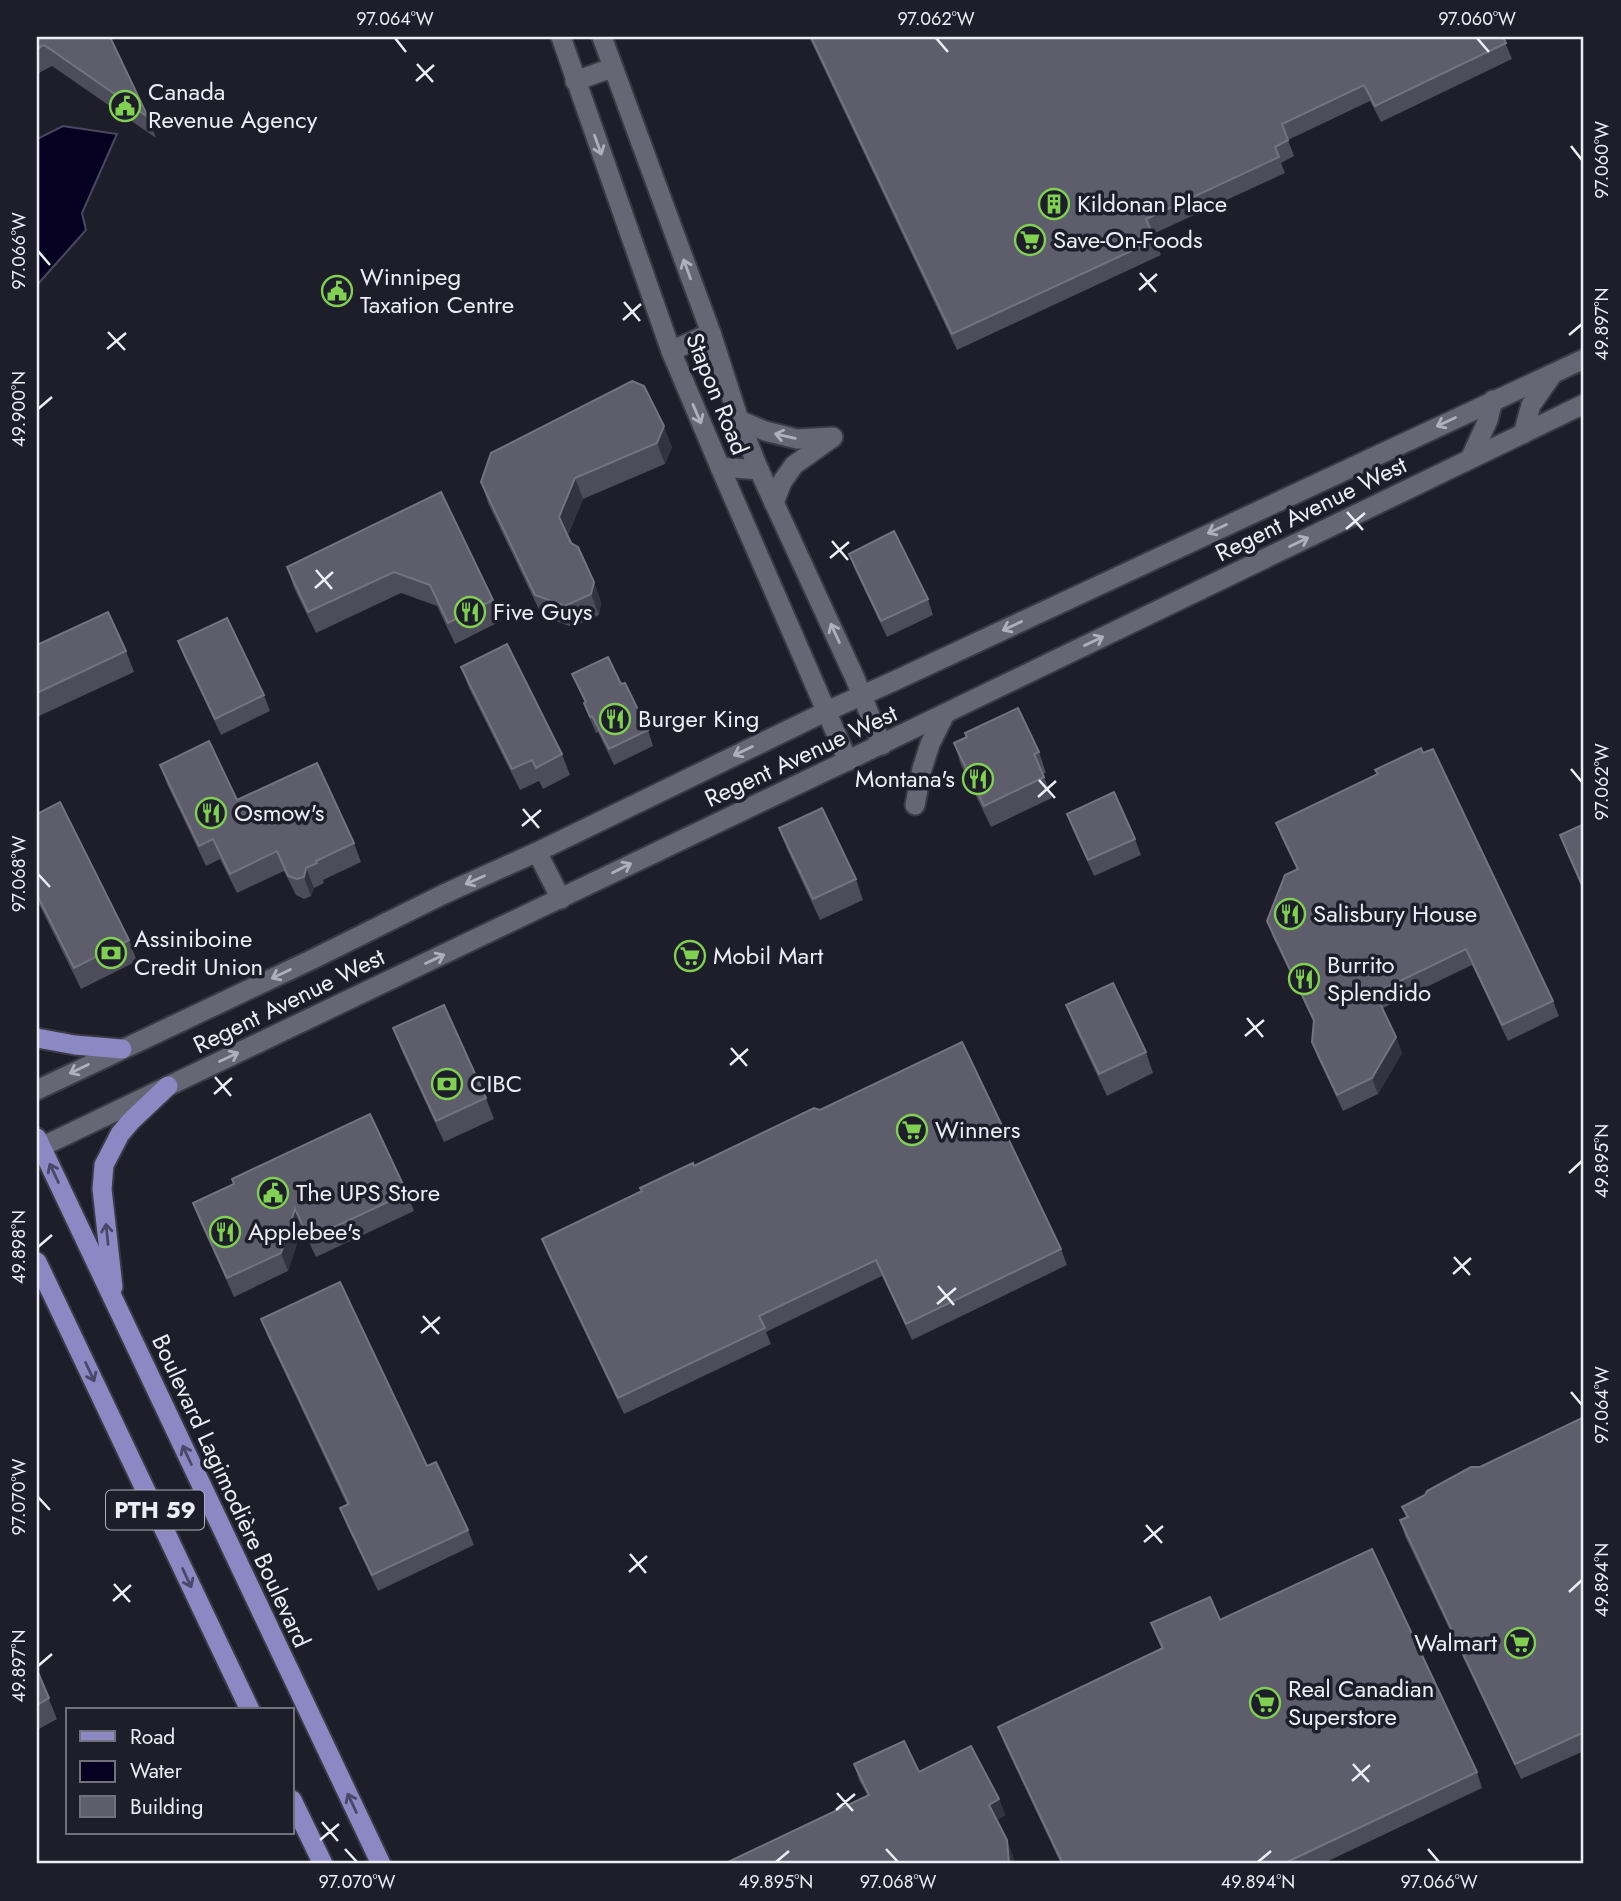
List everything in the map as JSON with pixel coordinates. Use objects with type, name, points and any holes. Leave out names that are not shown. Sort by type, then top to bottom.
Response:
[{"type":"main road","name":"Stapon Road","points":[[561,37],[671,351],[848,761]]},
{"type":"main road","name":"Stapon Road","points":[[602,37],[711,333],[739,420],[759,470],[862,695],[881,745]]},
{"type":"main road","points":[[575,81],[612,68]]},
{"type":"main road","points":[[671,351],[711,333]]},
{"type":"main road","name":"Regent Avenue West","points":[[37,1090],[827,711],[1584,359]]},
{"type":"main road","points":[[1523,434],[1531,405],[1552,374]]},
{"type":"main road","points":[[1470,459],[1488,420],[1493,400]]},
{"type":"main road","name":"Regent Avenue West","points":[[38,1144],[168,1086],[561,899],[1584,404]]},
{"type":"main road","points":[[739,420],[765,431],[797,439],[833,437],[794,465],[782,482],[774,503]]},
{"type":"main road","points":[[720,467],[759,470]]},
{"type":"main road","points":[[915,805],[930,744],[945,714]]},
{"type":"main road","points":[[537,852],[561,899]]},
{"type":"main road","points":[[37,1038],[122,1049]]},
{"type":"main road","points":[[114,1301],[102,1189],[104,1165],[120,1134],[168,1086]]},
{"type":"main road","name":"Boulevard Lagimodière Boulevard","points":[[38,1144],[381,1864]]},
{"type":"main road","name":"PTH 59","points":[[37,1262],[249,1708]]},
{"type":"main road","points":[[37,1287],[61,1311]]},
{"type":"main road","points":[[294,1804],[323,1864]]},
{"type":"water","points":[[63,126],[117,134],[82,213],[86,230],[37,285],[37,139]]},
{"type":"building","name":"Canada Revenue Agency","points":[[37,37],[110,37],[148,117],[44,45],[37,49]]},
{"type":"building","name":"Kildonan Place","points":[[811,37],[1503,37],[1506,43],[1375,106],[1364,85],[1282,124],[1288,140],[1275,147],[1279,157],[1146,219],[1155,240],[952,334]]},
{"type":"building","points":[[632,381],[644,386],[664,426],[657,443],[575,478],[559,517],[571,543],[578,547],[594,582],[591,594],[565,606],[535,595],[481,482],[491,453]]},
{"type":"building","points":[[441,492],[493,600],[448,623],[430,585],[394,572],[308,612],[287,567]]},
{"type":"building","points":[[894,531],[928,599],[881,621],[849,554]]},
{"type":"building","points":[[108,612],[126,651],[37,693],[37,645]]},
{"type":"building","points":[[227,618],[264,695],[215,719],[178,641]]},
{"type":"building","points":[[507,644],[562,754],[536,768],[532,760],[512,769],[461,667]]},
{"type":"building","name":"Burger King","points":[[608,657],[621,684],[625,683],[648,730],[609,749],[592,716],[590,717],[584,703],[586,702],[572,674]]},
{"type":"building","points":[[1018,708],[1039,752],[1034,754],[1044,777],[984,806],[954,743],[967,737],[965,733]]},
{"type":"building","points":[[209,741],[237,800],[317,763],[354,843],[316,861],[317,863],[306,868],[304,877],[297,879],[288,876],[277,851],[230,874],[213,839],[199,846],[160,765]]},
{"type":"building","points":[[1421,748],[1423,753],[1433,749],[1553,1001],[1502,1025],[1466,949],[1375,993],[1396,1037],[1372,1078],[1337,1095],[1312,1042],[1314,1020],[1267,921],[1285,875],[1298,869],[1276,823],[1378,774],[1375,770]]},
{"type":"building","points":[[1114,792],[1135,839],[1088,860],[1067,814]]},
{"type":"building","points":[[60,802],[129,940],[74,968],[37,895],[37,814]]},
{"type":"building","points":[[822,808],[856,879],[813,899],[779,828]]},
{"type":"building","points":[[1584,824],[1584,889],[1560,835]]},
{"type":"building","points":[[1113,983],[1146,1052],[1099,1074],[1066,1005]]},
{"type":"building","name":"CIBC","points":[[444,1005],[486,1098],[436,1121],[393,1028]]},
{"type":"building","points":[[962,1042],[1061,1249],[906,1324],[876,1260],[759,1316],[765,1328],[618,1398],[542,1239],[693,1163],[694,1166],[814,1108],[820,1110]]},
{"type":"building","points":[[370,1114],[407,1193],[309,1239],[295,1209],[281,1253],[227,1278],[193,1203],[234,1184],[232,1179]]},
{"type":"building","points":[[340,1282],[427,1466],[436,1462],[468,1530],[372,1575],[340,1508],[349,1504],[261,1319]]},
{"type":"building","name":"Walmart","points":[[1584,1417],[1584,1732],[1515,1764],[1400,1520],[1408,1517],[1402,1507],[1471,1467],[1480,1467]]},
{"type":"building","name":"Real Canadian Superstore","points":[[1372,1549],[1477,1772],[1287,1864],[1063,1864],[998,1727],[1163,1648],[1151,1623],[1210,1597],[1220,1620]]},
{"type":"building","points":[[37,1670],[49,1698],[37,1705]]},
{"type":"building","points":[[904,1741],[919,1772],[971,1746],[999,1799],[989,1805],[1007,1840],[1009,1864],[724,1864],[869,1795],[854,1764]]},
{"type":"place","name":"Canada Revenue Agency","points":[[125,106]]},
{"type":"place","name":"Kildonan Place","points":[[1054,204]]},
{"type":"place","name":"Save-On-Foods","points":[[1030,240]]},
{"type":"place","name":"Winnipeg Taxation Centre","points":[[337,291]]},
{"type":"place","name":"Five Guys","points":[[470,612]]},
{"type":"place","name":"Burger King","points":[[615,719]]},
{"type":"place","name":"Montana's","points":[[978,779]]},
{"type":"place","name":"Osmow's","points":[[211,813]]},
{"type":"place","name":"Salisbury House","points":[[1290,914]]},
{"type":"place","name":"Assiniboine Credit Union","points":[[111,953]]},
{"type":"place","name":"Mobil Mart","points":[[690,956]]},
{"type":"place","name":"Burrito Splendido","points":[[1304,979]]},
{"type":"place","name":"CIBC","points":[[447,1084]]},
{"type":"place","name":"Winners","points":[[912,1130]]},
{"type":"place","name":"The UPS Store","points":[[273,1193]]},
{"type":"place","name":"Applebee's","points":[[225,1232]]},
{"type":"place","name":"Walmart","points":[[1520,1643]]},
{"type":"place","name":"Real Canadian Superstore","points":[[1265,1703]]}]
